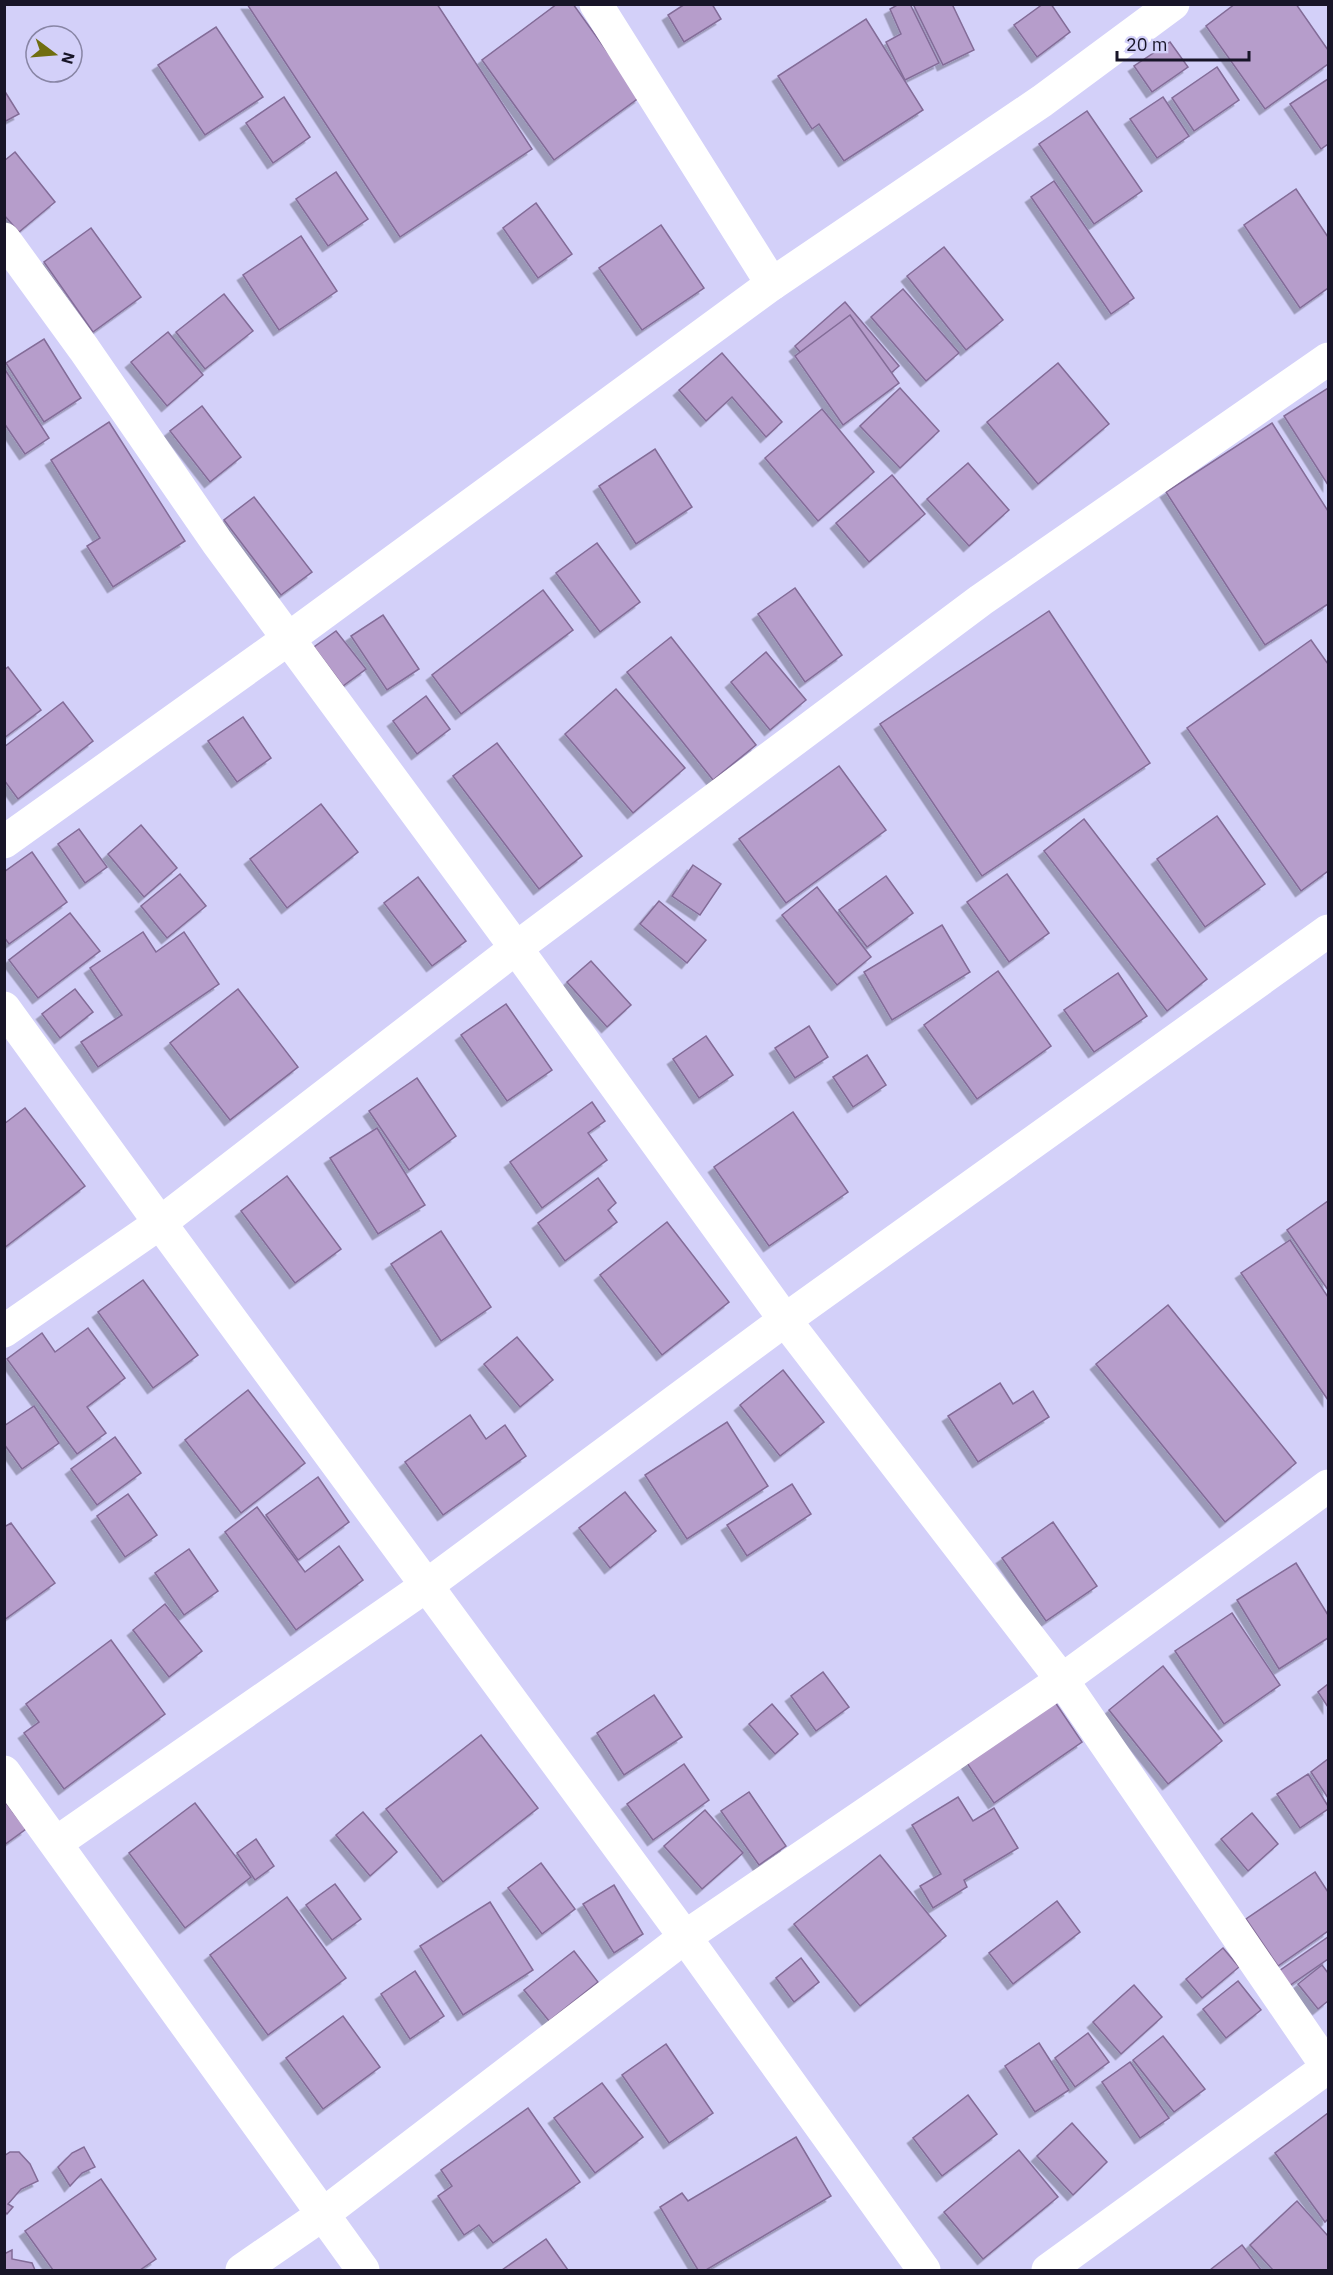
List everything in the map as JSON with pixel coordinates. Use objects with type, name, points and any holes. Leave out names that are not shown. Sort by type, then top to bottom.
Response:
[{"type":"street","points":[[596,4],[772,284]]},
{"type":"street","points":[[4,842],[288,639],[772,284],[1042,100],[1173,4]]},
{"type":"street","points":[[4,239],[14,275],[96,367],[178,488],[516,948],[785,1320],[1062,1680],[1328,2067],[1048,2271]]},
{"type":"street","points":[[4,1331],[160,1223],[516,948],[981,600],[1329,359]]},
{"type":"street","points":[[56,1843],[426,1586],[785,1320],[1329,931]]},
{"type":"street","points":[[4,1008],[685,1937],[924,2271]]},
{"type":"street","points":[[242,2271],[322,2215],[685,1937],[1062,1680],[1329,1486]]},
{"type":"street","points":[[4,1772],[363,2271]]},
{"type":"building","points":[[247,4],[437,4],[532,149],[400,237]]},
{"type":"building","points":[[557,4],[573,4],[640,97],[554,160],[482,60]]},
{"type":"building","points":[[685,4],[712,4],[721,19],[684,42],[668,15]]},
{"type":"building","points":[[899,4],[910,4],[939,63],[905,80],[886,42],[901,34],[890,9]]},
{"type":"building","points":[[913,4],[952,4],[974,50],[943,65]]},
{"type":"building","points":[[1043,4],[1051,4],[1070,32],[1037,57],[1014,25]]},
{"type":"building","points":[[1235,4],[1296,4],[1328,50],[1328,64],[1265,109],[1206,26]]},
{"type":"building","points":[[866,19],[923,110],[844,161],[819,124],[812,129],[778,76]]},
{"type":"building","points":[[216,27],[263,97],[205,135],[158,65]]},
{"type":"building","points":[[1170,42],[1188,67],[1152,92],[1134,66]]},
{"type":"building","points":[[1217,67],[1239,100],[1194,131],[1172,98]]},
{"type":"building","points":[[1328,79],[1328,144],[1321,149],[1290,104]]},
{"type":"building","points":[[4,90],[19,114],[4,122]]},
{"type":"building","points":[[284,97],[310,137],[273,163],[246,123]]},
{"type":"building","points":[[1163,97],[1189,136],[1157,158],[1130,119]]},
{"type":"building","points":[[1087,111],[1142,191],[1094,224],[1039,144]]},
{"type":"building","points":[[15,152],[55,202],[19,232],[4,215],[4,161]]},
{"type":"building","points":[[336,172],[368,219],[328,246],[296,199]]},
{"type":"building","points":[[1054,181],[1134,298],[1111,314],[1031,197]]},
{"type":"building","points":[[1296,189],[1328,237],[1328,288],[1300,308],[1244,225]]},
{"type":"building","points":[[536,203],[572,254],[538,278],[503,228]]},
{"type":"building","points":[[661,225],[704,288],[642,330],[599,268]]},
{"type":"building","points":[[91,228],[141,297],[93,332],[44,262]]},
{"type":"building","points":[[301,236],[337,291],[279,330],[243,275]]},
{"type":"building","points":[[944,247],[1003,320],[966,350],[907,276]]},
{"type":"building","points":[[903,289],[959,353],[926,381],[871,317]]},
{"type":"building","points":[[224,294],[253,331],[205,369],[176,332]]},
{"type":"building","points":[[845,302],[899,366],[849,410],[795,346]]},
{"type":"building","points":[[850,315],[899,383],[843,425],[795,356]]},
{"type":"building","points":[[168,332],[203,375],[167,406],[131,362]]},
{"type":"building","points":[[44,339],[81,398],[44,422],[6,363]]},
{"type":"building","points":[[722,353],[782,422],[766,437],[732,397],[706,421],[679,390]]},
{"type":"building","points":[[1058,363],[1109,424],[1038,484],[987,422]]},
{"type":"building","points":[[4,368],[49,438],[25,454],[4,423]]},
{"type":"building","points":[[900,388],[939,431],[900,468],[860,426]]},
{"type":"building","points":[[1328,388],[1328,485],[1284,416]]},
{"type":"building","points":[[202,406],[241,457],[210,482],[170,431]]},
{"type":"building","points":[[822,409],[874,472],[818,521],[765,458]]},
{"type":"building","points":[[109,422],[185,541],[113,587],[87,546],[100,538],[51,460]]},
{"type":"building","points":[[1272,423],[1328,511],[1328,604],[1265,645],[1166,492]]},
{"type":"building","points":[[655,449],[692,507],[636,544],[599,486]]},
{"type":"building","points":[[968,463],[1009,510],[969,546],[927,499]]},
{"type":"building","points":[[892,475],[925,514],[869,562],[836,523]]},
{"type":"building","points":[[254,497],[312,572],[281,595],[224,520]]},
{"type":"building","points":[[597,543],[640,602],[600,632],[556,573]]},
{"type":"building","points":[[795,588],[842,655],[805,682],[758,614]]},
{"type":"building","points":[[543,590],[573,630],[461,714],[432,675]]},
{"type":"building","points":[[1049,611],[1150,763],[982,876],[880,724]]},
{"type":"building","points":[[383,615],[419,669],[387,690],[351,636]]},
{"type":"building","points":[[336,631],[366,669],[343,686],[314,647]]},
{"type":"building","points":[[671,637],[756,745],[713,780],[627,672]]},
{"type":"building","points":[[1311,640],[1328,664],[1328,871],[1301,891],[1187,728]]},
{"type":"building","points":[[766,652],[806,700],[770,730],[731,682]]},
{"type":"building","points":[[8,667],[41,710],[4,738],[4,670]]},
{"type":"building","points":[[616,689],[685,768],[633,813],[565,734]]},
{"type":"building","points":[[426,696],[450,729],[417,754],[393,721]]},
{"type":"building","points":[[63,702],[93,741],[18,799],[4,780],[4,747]]},
{"type":"building","points":[[243,717],[271,758],[237,782],[208,741]]},
{"type":"building","points":[[497,743],[582,856],[539,889],[453,776]]},
{"type":"building","points":[[839,766],[886,830],[786,903],[739,839]]},
{"type":"building","points":[[321,804],[358,852],[287,908],[250,859]]},
{"type":"building","points":[[1217,816],[1265,884],[1205,927],[1157,859]]},
{"type":"building","points":[[1084,819],[1207,979],[1167,1011],[1044,851]]},
{"type":"building","points":[[141,825],[177,868],[144,897],[108,854]]},
{"type":"building","points":[[79,829],[107,867],[85,883],[58,844]]},
{"type":"building","points":[[32,852],[67,902],[9,944],[4,937],[4,872]]},
{"type":"building","points":[[693,865],[721,884],[700,915],[672,896]]},
{"type":"building","points":[[180,874],[206,906],[167,938],[141,906]]},
{"type":"building","points":[[1007,874],[1049,933],[1009,962],[967,902]]},
{"type":"building","points":[[886,876],[913,913],[867,947],[839,910]]},
{"type":"building","points":[[418,877],[466,941],[432,966],[384,903]]},
{"type":"building","points":[[817,887],[871,957],[837,985],[782,915]]},
{"type":"building","points":[[659,901],[706,940],[687,963],[640,924]]},
{"type":"building","points":[[70,913],[100,951],[38,998],[9,960]]},
{"type":"building","points":[[942,925],[970,972],[892,1020],[864,972]]},
{"type":"building","points":[[143,932],[156,952],[184,932],[219,984],[98,1067],[81,1042],[122,1015],[90,968]]},
{"type":"building","points":[[591,961],[631,1005],[607,1027],[567,982]]},
{"type":"building","points":[[998,971],[1051,1046],[977,1099],[924,1025]]},
{"type":"building","points":[[1118,973],[1147,1016],[1094,1052],[1064,1010]]},
{"type":"building","points":[[75,989],[93,1012],[60,1038],[42,1014]]},
{"type":"building","points":[[238,989],[298,1067],[230,1120],[170,1043]]},
{"type":"building","points":[[506,1004],[552,1070],[507,1101],[461,1035]]},
{"type":"building","points":[[809,1026],[828,1057],[795,1078],[775,1048]]},
{"type":"building","points":[[706,1036],[733,1075],[699,1098],[673,1059]]},
{"type":"building","points":[[867,1055],[886,1085],[853,1107],[833,1077]]},
{"type":"building","points":[[417,1078],[456,1136],[409,1170],[369,1111]]},
{"type":"building","points":[[592,1102],[605,1121],[588,1133],[607,1160],[542,1208],[510,1162]]},
{"type":"building","points":[[25,1108],[85,1186],[4,1248],[4,1124]]},
{"type":"building","points":[[793,1112],[848,1192],[769,1246],[714,1167]]},
{"type":"building","points":[[377,1128],[425,1205],[378,1234],[330,1158]]},
{"type":"building","points":[[287,1176],[341,1249],[295,1283],[241,1211]]},
{"type":"building","points":[[598,1178],[616,1203],[608,1210],[617,1222],[565,1261],[538,1223]]},
{"type":"building","points":[[1328,1201],[1328,1290],[1287,1230]]},
{"type":"building","points":[[667,1222],[729,1302],[662,1355],[600,1275]]},
{"type":"building","points":[[441,1231],[491,1307],[441,1341],[391,1264]]},
{"type":"building","points":[[1290,1240],[1328,1297],[1328,1400],[1241,1273]]},
{"type":"building","points":[[143,1280],[198,1355],[153,1388],[98,1312]]},
{"type":"building","points":[[1168,1305],[1296,1463],[1225,1522],[1096,1364]]},
{"type":"building","points":[[88,1328],[125,1378],[87,1407],[106,1433],[77,1454],[7,1359],[42,1333],[55,1352]]},
{"type":"building","points":[[517,1337],[553,1380],[520,1407],[484,1364]]},
{"type":"building","points":[[783,1370],[824,1422],[780,1456],[740,1405]]},
{"type":"building","points":[[1000,1383],[1013,1404],[1033,1391],[1049,1417],[978,1462],[948,1416]]},
{"type":"building","points":[[248,1390],[305,1463],[241,1513],[185,1440]]},
{"type":"building","points":[[34,1406],[59,1443],[22,1469],[4,1444],[4,1426]]},
{"type":"building","points":[[470,1415],[486,1439],[505,1425],[526,1456],[443,1515],[405,1462]]},
{"type":"building","points":[[727,1422],[768,1486],[687,1539],[645,1475]]},
{"type":"building","points":[[115,1437],[141,1473],[97,1505],[71,1469]]},
{"type":"building","points":[[318,1477],[349,1522],[298,1560],[266,1515]]},
{"type":"building","points":[[792,1484],[811,1514],[747,1556],[727,1525]]},
{"type":"building","points":[[625,1492],[656,1531],[610,1568],[579,1528]]},
{"type":"building","points":[[128,1494],[157,1535],[125,1557],[97,1516]]},
{"type":"building","points":[[257,1507],[305,1572],[339,1546],[363,1580],[296,1630],[225,1532]]},
{"type":"building","points":[[1053,1522],[1097,1586],[1046,1621],[1002,1558]]},
{"type":"building","points":[[11,1523],[55,1583],[4,1620],[4,1527]]},
{"type":"building","points":[[189,1549],[218,1591],[184,1615],[155,1573]]},
{"type":"building","points":[[1296,1563],[1328,1615],[1328,1638],[1279,1669],[1237,1600]]},
{"type":"building","points":[[165,1604],[202,1651],[169,1677],[133,1630]]},
{"type":"building","points":[[1232,1613],[1280,1685],[1224,1724],[1175,1651]]},
{"type":"building","points":[[111,1640],[165,1714],[64,1789],[24,1733],[39,1722],[26,1704]]},
{"type":"building","points":[[1163,1666],[1222,1741],[1168,1784],[1109,1710]]},
{"type":"building","points":[[823,1672],[849,1707],[816,1731],[791,1696]]},
{"type":"building","points":[[1328,1684],[1328,1707],[1318,1692]]},
{"type":"building","points":[[654,1695],[682,1737],[624,1775],[597,1733]]},
{"type":"building","points":[[1055,1702],[1082,1742],[994,1803],[967,1763]]},
{"type":"building","points":[[772,1704],[798,1734],[775,1754],[749,1724]]},
{"type":"building","points":[[481,1735],[538,1808],[443,1882],[386,1809]]},
{"type":"building","points":[[1328,1759],[1328,1798],[1311,1772]]},
{"type":"building","points":[[684,1764],[709,1800],[653,1840],[627,1804]]},
{"type":"building","points":[[1308,1774],[1328,1809],[1300,1828],[1277,1794]]},
{"type":"building","points":[[749,1792],[786,1846],[759,1865],[721,1811]]},
{"type":"building","points":[[958,1797],[973,1821],[994,1808],[1018,1848],[964,1880],[967,1887],[933,1908],[920,1886],[941,1874],[912,1825]]},
{"type":"building","points":[[4,1800],[26,1829],[4,1845]]},
{"type":"building","points":[[195,1803],[251,1877],[185,1928],[129,1853]]},
{"type":"building","points":[[705,1810],[743,1853],[702,1889],[664,1846]]},
{"type":"building","points":[[363,1812],[397,1852],[370,1876],[336,1835]]},
{"type":"building","points":[[1252,1813],[1278,1844],[1248,1871],[1221,1839]]},
{"type":"building","points":[[256,1839],[274,1866],[255,1880],[237,1853]]},
{"type":"building","points":[[880,1855],[946,1936],[860,2006],[794,1924]]},
{"type":"building","points":[[541,1863],[575,1909],[542,1934],[508,1888]]},
{"type":"building","points":[[1315,1872],[1328,1892],[1328,1931],[1278,1966],[1246,1919]]},
{"type":"building","points":[[335,1884],[361,1919],[332,1940],[306,1905]]},
{"type":"building","points":[[614,1885],[643,1934],[614,1953],[583,1904]]},
{"type":"building","points":[[287,1897],[346,1978],[268,2035],[210,1955]]},
{"type":"building","points":[[1057,1901],[1080,1932],[1013,1984],[989,1953]]},
{"type":"building","points":[[490,1902],[533,1970],[463,2015],[420,1946]]},
{"type":"building","points":[[1328,1937],[1328,1959],[1289,1986],[1279,1971]]},
{"type":"building","points":[[1223,1948],[1239,1967],[1202,1998],[1186,1979]]},
{"type":"building","points":[[574,1951],[598,1982],[549,2021],[524,1990]]},
{"type":"building","points":[[801,1958],[819,1982],[794,2002],[776,1978]]},
{"type":"building","points":[[1322,1965],[1328,1973],[1328,2001],[1318,2009],[1298,1984]]},
{"type":"building","points":[[415,1971],[444,2016],[410,2039],[381,1994]]},
{"type":"building","points":[[1238,1981],[1261,2010],[1226,2038],[1203,2009]]},
{"type":"building","points":[[1134,1985],[1162,2017],[1121,2054],[1093,2022]]},
{"type":"building","points":[[343,2016],[380,2067],[323,2109],[286,2058]]},
{"type":"building","points":[[1088,2033],[1109,2062],[1075,2087],[1055,2058]]},
{"type":"building","points":[[1163,2036],[1205,2089],[1174,2112],[1133,2060]]},
{"type":"building","points":[[1039,2043],[1069,2090],[1035,2112],[1005,2066]]},
{"type":"building","points":[[666,2044],[713,2113],[669,2143],[622,2075]]},
{"type":"building","points":[[1130,2062],[1169,2118],[1140,2138],[1102,2082]]},
{"type":"building","points":[[602,2083],[643,2137],[595,2173],[554,2118]]},
{"type":"building","points":[[968,2095],[997,2134],[942,2176],[913,2138]]},
{"type":"building","points":[[528,2108],[580,2182],[493,2243],[479,2225],[464,2235],[438,2196],[452,2186],[441,2170]]},
{"type":"building","points":[[1328,2113],[1328,2219],[1325,2222],[1275,2153]]},
{"type":"building","points":[[1072,2123],[1107,2162],[1073,2195],[1037,2156]]},
{"type":"building","points":[[796,2137],[831,2196],[706,2270],[698,2270],[660,2207],[682,2193],[688,2201]]},
{"type":"building","points":[[84,2147],[95,2167],[82,2173],[70,2186],[58,2167],[72,2153]]},
{"type":"building","points":[[1019,2150],[1058,2197],[983,2259],[944,2212]]},
{"type":"building","points":[[10,2152],[19,2152],[30,2164],[38,2181],[21,2189],[8,2204],[13,2207],[7,2214],[4,2211],[4,2156]]},
{"type":"building","points":[[101,2179],[156,2259],[140,2270],[53,2270],[25,2231]]},
{"type":"building","points":[[1297,2201],[1328,2236],[1328,2270],[1273,2270],[1250,2245]]},
{"type":"building","points":[[546,2239],[568,2270],[502,2270]]},
{"type":"building","points":[[1242,2245],[1261,2270],[1210,2270]]},
{"type":"building","points":[[12,2250],[12,2259],[32,2263],[35,2270],[4,2270],[4,2254]]}]
